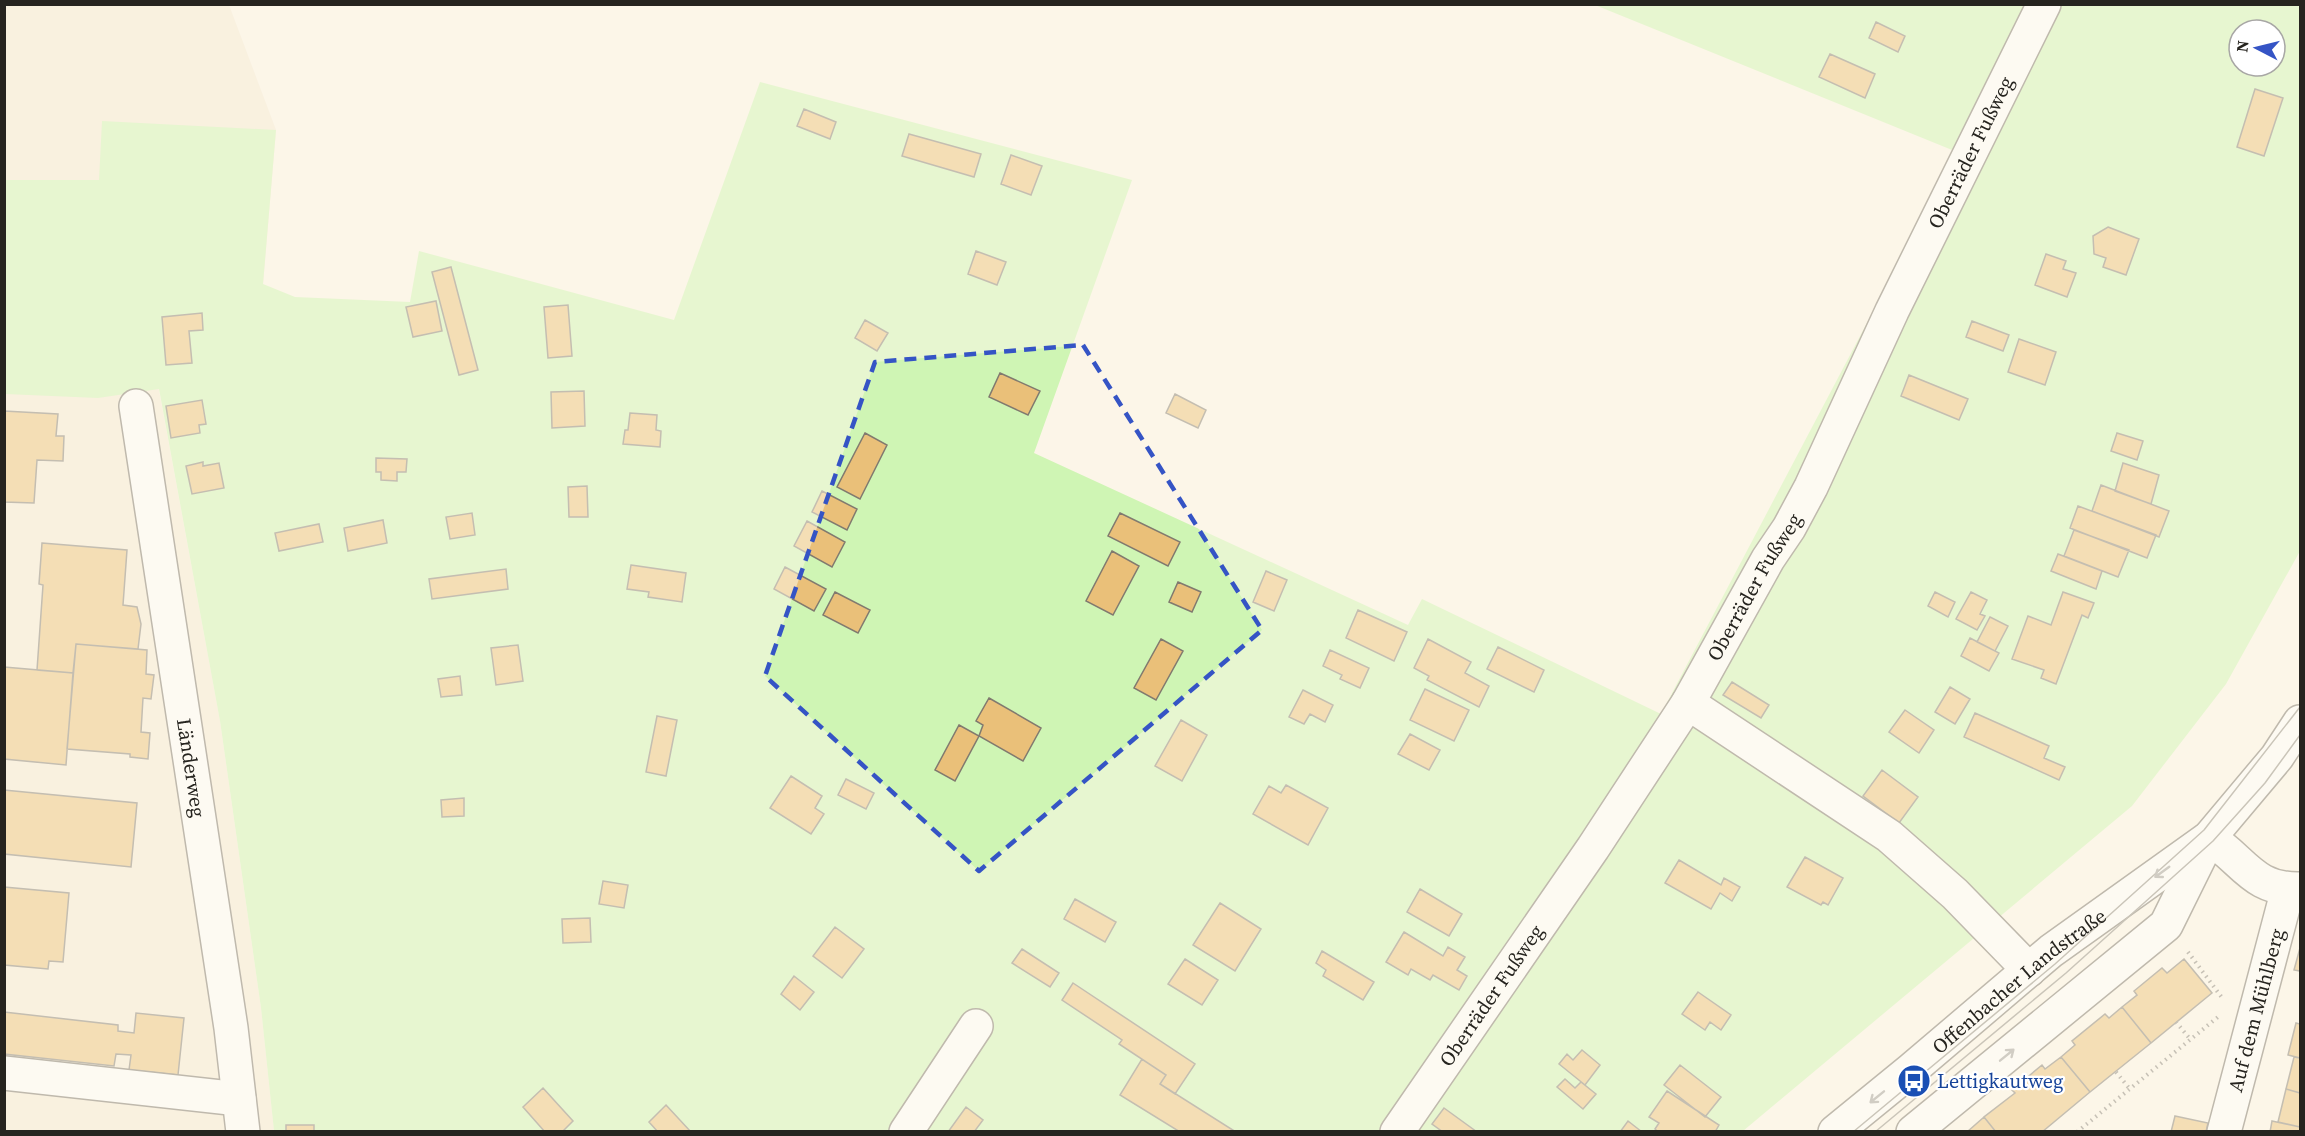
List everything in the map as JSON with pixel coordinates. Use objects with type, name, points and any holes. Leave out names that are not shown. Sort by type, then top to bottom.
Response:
[{"type":"street","name":"Oberräder Fußweg","points":[[1397,1131],[1593,848],[1688,703],[1811,487],[1892,311],[2044,4]]},
{"type":"street","name":"Länderweg","points":[[136,406],[231,1029],[243,1131]]},
{"type":"street","points":[[1688,703],[1889,836],[1955,894],[2029,970]]},
{"type":"street","name":"Offenbacher Landstraße","points":[[1913,1131],[2166,925],[2209,838],[2277,757],[2301,723]]},
{"type":"street","points":[[2209,838],[2265,883],[2294,889]]},
{"type":"street","name":"Offenbacher Landstraße","points":[[1835,1131],[2051,951],[2209,838]]},
{"type":"street","name":"Auf dem Mühlberg","points":[[2224,1131],[2294,889]]},
{"type":"street","points":[[906,1131],[976,1026]]},
{"type":"street","points":[[4,1073],[239,1099]]},
{"type":"path","points":[[2166,925],[2229,1008]]},
{"type":"path","points":[[2077,1131],[2222,1014]]},
{"type":"path","points":[[2176,1022],[2190,1039]]},
{"type":"path","points":[[2116,1072],[2129,1088]]},
{"type":"highlighted area","points":[[1083,345],[1262,630],[979,871],[765,676],[875,362]]},
{"type":"shaded area","points":[[5,5],[229,5],[276,130],[263,285],[151,347],[220,721],[261,1008],[274,1131],[5,1132]]},
{"type":"green space","points":[[1595,5],[2300,5],[2300,551],[2226,684],[2132,806],[1743,1131],[274,1131],[261,1008],[220,721],[159,389],[98,398],[5,394],[5,180],[99,180],[102,121],[276,130],[263,284],[295,297],[410,302],[419,251],[674,320],[760,82],[1132,180],[1034,453],[1408,625],[1422,599],[1661,714],[1957,152]]},
{"type":"building","points":[[1876,22],[1905,36],[1898,52],[1869,38]]},
{"type":"building","points":[[1830,54],[1875,74],[1865,98],[1819,77]]},
{"type":"building","points":[[2255,89],[2283,98],[2264,156],[2237,147]]},
{"type":"building","points":[[804,109],[836,122],[830,139],[797,126]]},
{"type":"building","points":[[909,134],[981,154],[974,177],[902,156]]},
{"type":"building","points":[[1011,155],[1042,166],[1031,195],[1001,184]]},
{"type":"building","points":[[2108,227],[2139,239],[2126,275],[2103,267],[2106,258],[2094,254],[2093,236]]},
{"type":"building","points":[[976,251],[1006,262],[997,285],[968,274]]},
{"type":"building","points":[[2046,254],[2066,261],[2063,269],[2076,273],[2067,297],[2035,285]]},
{"type":"building","points":[[451,267],[478,370],[459,375],[432,272]]},
{"type":"building","points":[[436,301],[442,331],[413,337],[406,307]]},
{"type":"building","points":[[568,305],[572,356],[548,358],[544,307]]},
{"type":"building","points":[[202,313],[203,330],[189,331],[192,363],[166,365],[162,317]]},
{"type":"building","points":[[865,320],[888,333],[877,351],[855,338]]},
{"type":"building","points":[[1972,321],[2009,335],[2003,351],[1966,337]]},
{"type":"building","points":[[2019,339],[2056,352],[2045,385],[2008,372]]},
{"type":"building","points":[[1000,373],[1040,391],[1028,415],[989,397]]},
{"type":"building","points":[[1909,375],[1968,399],[1959,420],[1901,396]]},
{"type":"building","points":[[584,391],[585,426],[552,428],[551,392]]},
{"type":"building","points":[[1175,394],[1206,410],[1198,428],[1166,413]]},
{"type":"building","points":[[202,400],[206,424],[199,425],[200,433],[171,438],[166,406]]},
{"type":"building","points":[[4,411],[58,414],[56,436],[64,436],[63,461],[37,460],[34,503],[4,502]]},
{"type":"building","points":[[630,413],[657,415],[656,430],[661,431],[660,447],[623,444]]},
{"type":"building","points":[[865,433],[887,445],[860,499],[837,487]]},
{"type":"building","points":[[2117,433],[2143,441],[2137,460],[2111,451]]},
{"type":"building","points":[[376,458],[407,459],[406,472],[397,472],[397,481],[381,480],[381,472],[376,472]]},
{"type":"building","points":[[203,462],[203,466],[219,463],[224,488],[192,494],[186,466]]},
{"type":"building","points":[[2123,463],[2159,475],[2151,504],[2115,491]]},
{"type":"building","points":[[2101,485],[2169,511],[2159,537],[2092,511]]},
{"type":"building","points":[[587,486],[588,517],[569,517],[568,487]]},
{"type":"building","points":[[822,491],[857,509],[847,530],[812,512]]},
{"type":"building","points":[[2078,506],[2156,535],[2147,558],[2070,528]]},
{"type":"building","points":[[472,513],[475,535],[450,539],[446,517]]},
{"type":"building","points":[[1120,513],[1180,542],[1168,566],[1108,536]]},
{"type":"building","points":[[383,520],[387,543],[348,551],[344,528]]},
{"type":"building","points":[[807,521],[845,542],[832,567],[794,546]]},
{"type":"building","points":[[319,524],[323,542],[279,551],[275,533]]},
{"type":"building","points":[[2074,530],[2129,550],[2118,577],[2064,556]]},
{"type":"building","points":[[42,543],[127,550],[123,605],[137,607],[141,624],[138,649],[76,644],[73,673],[37,670],[43,585],[39,584]]},
{"type":"building","points":[[1112,551],[1139,566],[1113,615],[1086,601]]},
{"type":"building","points":[[2058,554],[2102,571],[2096,589],[2051,571]]},
{"type":"building","points":[[631,565],[686,573],[682,602],[648,597],[649,592],[627,589]]},
{"type":"building","points":[[785,567],[826,589],[814,611],[774,589]]},
{"type":"building","points":[[506,569],[508,589],[432,599],[429,579]]},
{"type":"building","points":[[1266,571],[1287,580],[1274,611],[1253,602]]},
{"type":"building","points":[[1178,582],[1201,592],[1192,612],[1169,602]]},
{"type":"building","points":[[835,592],[870,610],[858,633],[823,615]]},
{"type":"building","points":[[1935,592],[1955,602],[1948,617],[1928,606]]},
{"type":"building","points":[[1971,592],[1987,600],[1980,614],[1985,616],[1977,630],[1956,619]]},
{"type":"building","points":[[2063,592],[2094,603],[2088,618],[2082,615],[2056,684],[2041,678],[2044,670],[2012,659],[2028,616],[2051,625]]},
{"type":"building","points":[[1358,610],[1407,632],[1394,661],[1346,638]]},
{"type":"building","points":[[1990,617],[2008,626],[1995,651],[1977,642]]},
{"type":"building","points":[[1970,638],[1999,653],[1989,671],[1961,656]]},
{"type":"building","points":[[1161,639],[1183,651],[1156,700],[1134,688]]},
{"type":"building","points":[[1428,639],[1471,662],[1465,673],[1489,686],[1479,707],[1427,680],[1429,676],[1414,668]]},
{"type":"building","points":[[76,644],[147,650],[146,674],[154,675],[151,699],[143,698],[141,732],[150,733],[148,759],[130,757],[130,754],[67,749]]},
{"type":"building","points":[[518,645],[523,681],[496,685],[491,648]]},
{"type":"building","points":[[1498,647],[1544,670],[1534,692],[1487,669]]},
{"type":"building","points":[[1330,650],[1369,668],[1360,688],[1340,679],[1342,675],[1323,666]]},
{"type":"building","points":[[4,667],[73,673],[66,765],[4,759]]},
{"type":"building","points":[[460,676],[462,695],[441,697],[438,679]]},
{"type":"building","points":[[1732,682],[1769,705],[1761,718],[1723,695]]},
{"type":"building","points":[[1950,687],[1970,699],[1955,724],[1935,712]]},
{"type":"building","points":[[1425,689],[1469,710],[1454,741],[1410,720]]},
{"type":"building","points":[[1303,690],[1333,705],[1325,722],[1310,714],[1304,724],[1289,717]]},
{"type":"building","points":[[989,698],[1041,728],[1023,761],[979,736],[983,725],[976,721]]},
{"type":"building","points":[[1905,710],[1934,730],[1919,753],[1889,732]]},
{"type":"building","points":[[1975,713],[2049,746],[2044,758],[2065,767],[2059,780],[1964,737]]},
{"type":"building","points":[[657,716],[677,720],[666,776],[646,772]]},
{"type":"building","points":[[1181,720],[1207,735],[1182,781],[1155,766]]},
{"type":"building","points":[[959,725],[979,736],[955,781],[935,770]]},
{"type":"building","points":[[1410,734],[1440,750],[1429,770],[1398,754]]},
{"type":"building","points":[[1882,770],[1918,797],[1899,823],[1863,796]]},
{"type":"building","points":[[791,776],[822,796],[815,808],[824,814],[811,834],[770,808]]},
{"type":"building","points":[[846,779],[874,793],[866,809],[838,795]]},
{"type":"building","points":[[1286,785],[1328,808],[1308,845],[1253,814],[1269,786],[1281,793]]},
{"type":"building","points":[[4,790],[137,803],[131,867],[4,854]]},
{"type":"building","points":[[464,798],[464,816],[442,817],[441,800]]},
{"type":"building","points":[[1805,857],[1843,878],[1828,905],[1823,902],[1821,905],[1787,887]]},
{"type":"building","points":[[1679,860],[1721,885],[1724,878],[1740,887],[1732,901],[1720,893],[1711,909],[1665,883]]},
{"type":"building","points":[[603,881],[628,885],[624,908],[599,904]]},
{"type":"building","points":[[4,887],[69,893],[63,962],[49,961],[48,969],[4,965]]},
{"type":"building","points":[[1420,889],[1462,914],[1449,936],[1407,912]]},
{"type":"building","points":[[1075,899],[1116,922],[1105,942],[1064,919]]},
{"type":"building","points":[[1220,903],[1261,929],[1235,971],[1193,945]]},
{"type":"building","points":[[590,918],[591,942],[563,943],[562,919]]},
{"type":"building","points":[[835,927],[864,949],[842,978],[813,956]]},
{"type":"building","points":[[1404,932],[1443,956],[1448,947],[1465,957],[1457,970],[1467,976],[1459,990],[1433,975],[1430,980],[1411,969],[1408,975],[1386,962]]},
{"type":"building","points":[[2300,948],[2300,971],[2294,970]]},
{"type":"building","points":[[1022,949],[1059,973],[1050,987],[1012,963]]},
{"type":"building","points":[[1322,951],[1374,982],[1363,1000],[1323,976],[1326,970],[1316,963]]},
{"type":"building","points":[[1185,959],[1218,980],[1202,1005],[1168,984]]},
{"type":"building","points":[[2184,959],[2212,993],[2151,1043],[2122,1007],[2137,995],[2134,991],[2162,968],[2167,973]]},
{"type":"building","points":[[794,976],[814,992],[800,1010],[781,994]]},
{"type":"building","points":[[1073,983],[1195,1064],[1175,1094],[1160,1084],[1166,1075],[1119,1044],[1122,1040],[1062,1000]]},
{"type":"building","points":[[1698,992],[1731,1015],[1721,1030],[1710,1022],[1705,1030],[1682,1014]]},
{"type":"building","points":[[2122,1007],[2151,1043],[2090,1092],[2061,1057],[2075,1045],[2072,1041],[2105,1014],[2109,1018]]},
{"type":"building","points":[[4,1012],[118,1025],[118,1031],[134,1033],[136,1013],[184,1018],[178,1075],[129,1070],[131,1055],[116,1054],[114,1066],[4,1054]]},
{"type":"building","points":[[2296,1023],[2300,1024],[2300,1058],[2288,1055]]},
{"type":"building","points":[[1582,1050],[1600,1065],[1585,1085],[1559,1064],[1567,1054],[1573,1060]]},
{"type":"building","points":[[2061,1057],[2090,1092],[2042,1132],[1996,1132],[1984,1117],[2015,1093],[2012,1090],[2042,1065],[2045,1069]]},
{"type":"building","points":[[2294,1057],[2300,1058],[2300,1093],[2286,1089]]},
{"type":"building","points":[[1142,1059],[1166,1075],[1160,1084],[1236,1132],[1180,1132],[1120,1095]]},
{"type":"building","points":[[1680,1065],[1721,1097],[1705,1117],[1664,1085]]},
{"type":"building","points":[[1565,1079],[1575,1088],[1581,1082],[1596,1094],[1583,1109],[1557,1087]]},
{"type":"building","points":[[543,1088],[573,1121],[562,1132],[545,1132],[523,1107]]},
{"type":"building","points":[[2286,1089],[2300,1093],[2300,1127],[2278,1122]]},
{"type":"building","points":[[1667,1091],[1719,1125],[1715,1132],[1658,1132],[1655,1129],[1659,1123],[1649,1117]]},
{"type":"building","points":[[666,1105],[691,1132],[658,1132],[649,1122]]},
{"type":"building","points":[[966,1107],[983,1120],[974,1132],[948,1132]]},
{"type":"building","points":[[1444,1108],[1477,1132],[1443,1132],[1432,1124]]},
{"type":"building","points":[[2175,1116],[2208,1123],[2206,1132],[2171,1132]]},
{"type":"building","points":[[1984,1117],[1996,1132],[1967,1132]]},
{"type":"building","points":[[1628,1121],[1642,1132],[1620,1132]]},
{"type":"building","points":[[2272,1121],[2300,1127],[2300,1132],[2270,1132]]},
{"type":"building","points":[[286,1125],[314,1125],[314,1132],[286,1132]]},
{"type":"tram line","points":[[1853,1132],[2055,964],[2204,830],[2300,707]]},
{"type":"tram line","points":[[1875,1132],[2066,973],[2213,841],[2265,783],[2300,735]]},
{"type":"place","name":"Lettigkautweg","points":[[1914,1081]]}]
